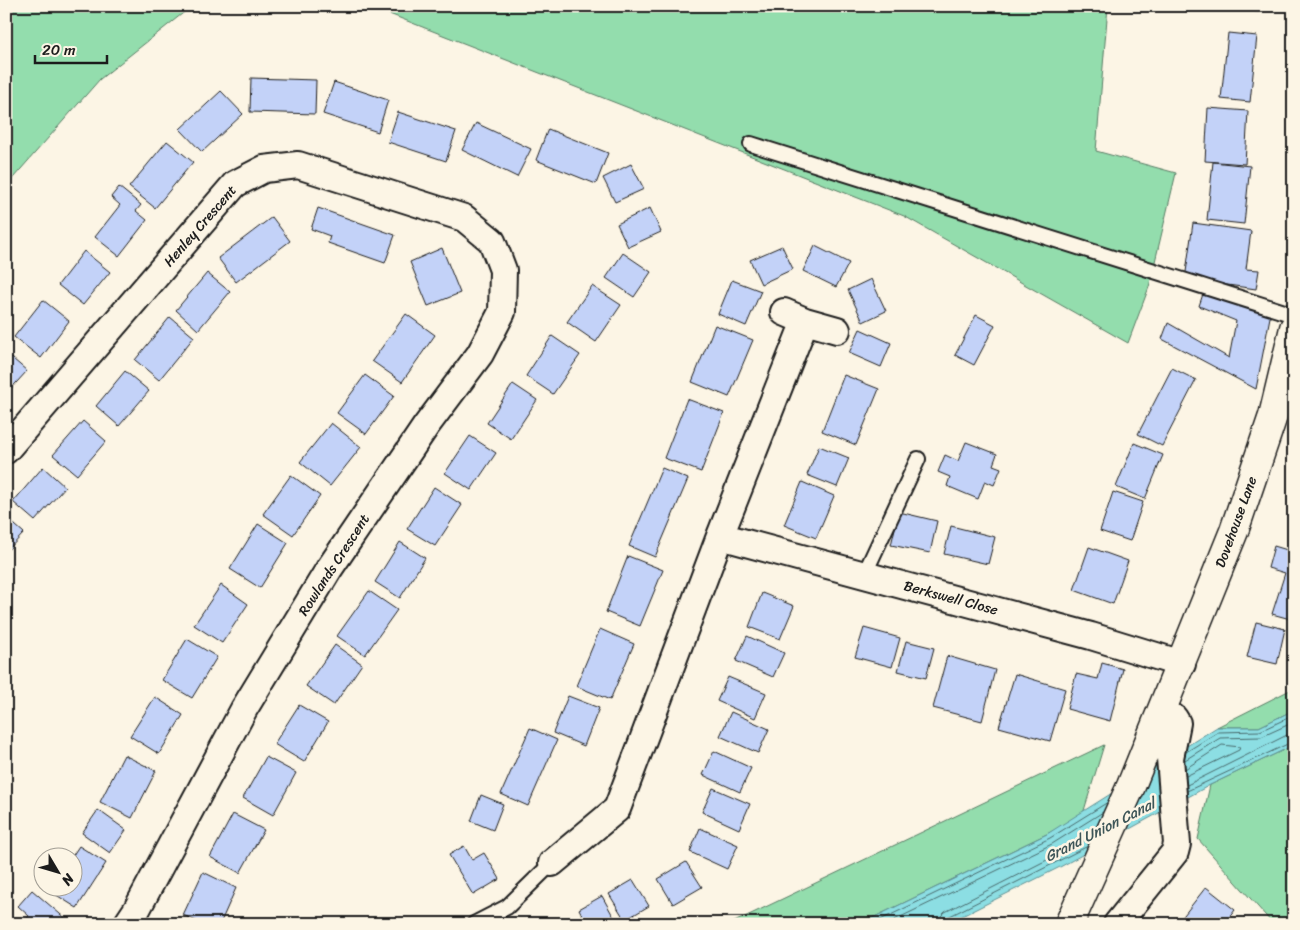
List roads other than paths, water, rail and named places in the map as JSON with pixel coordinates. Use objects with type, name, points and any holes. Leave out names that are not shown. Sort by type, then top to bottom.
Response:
[{"type":"street","name":"Henley Crescent","points":[[6,450],[235,184],[264,169],[298,165],[464,218]]},
{"type":"street","name":"Rowlands Crescent","points":[[127,924],[137,909],[244,709],[329,569],[426,426],[480,354],[502,312],[503,270],[492,240],[464,218]]},
{"type":"street","points":[[552,863],[617,809],[720,536],[795,317],[837,330]]},
{"type":"street","name":"Dovehouse Lane","points":[[1069,924],[1098,863],[1163,711],[1234,531],[1273,416],[1294,328]]},
{"type":"street","name":"Berkswell Close","points":[[720,536],[1107,640],[1182,664]]},
{"type":"street","points":[[1117,924],[1175,852],[1177,844],[1170,758],[1178,723],[1163,711]]},
{"type":"lane","points":[[751,144],[1294,315]]},
{"type":"lane","points":[[864,575],[918,460]]},
{"type":"lane","points":[[474,924],[507,907],[552,863]]},
{"type":"water","name":"Grand Union Canal","points":[[1294,710],[1294,745],[1210,785],[1060,867],[946,924],[860,924],[1047,834],[1217,727],[1259,727]]}]
